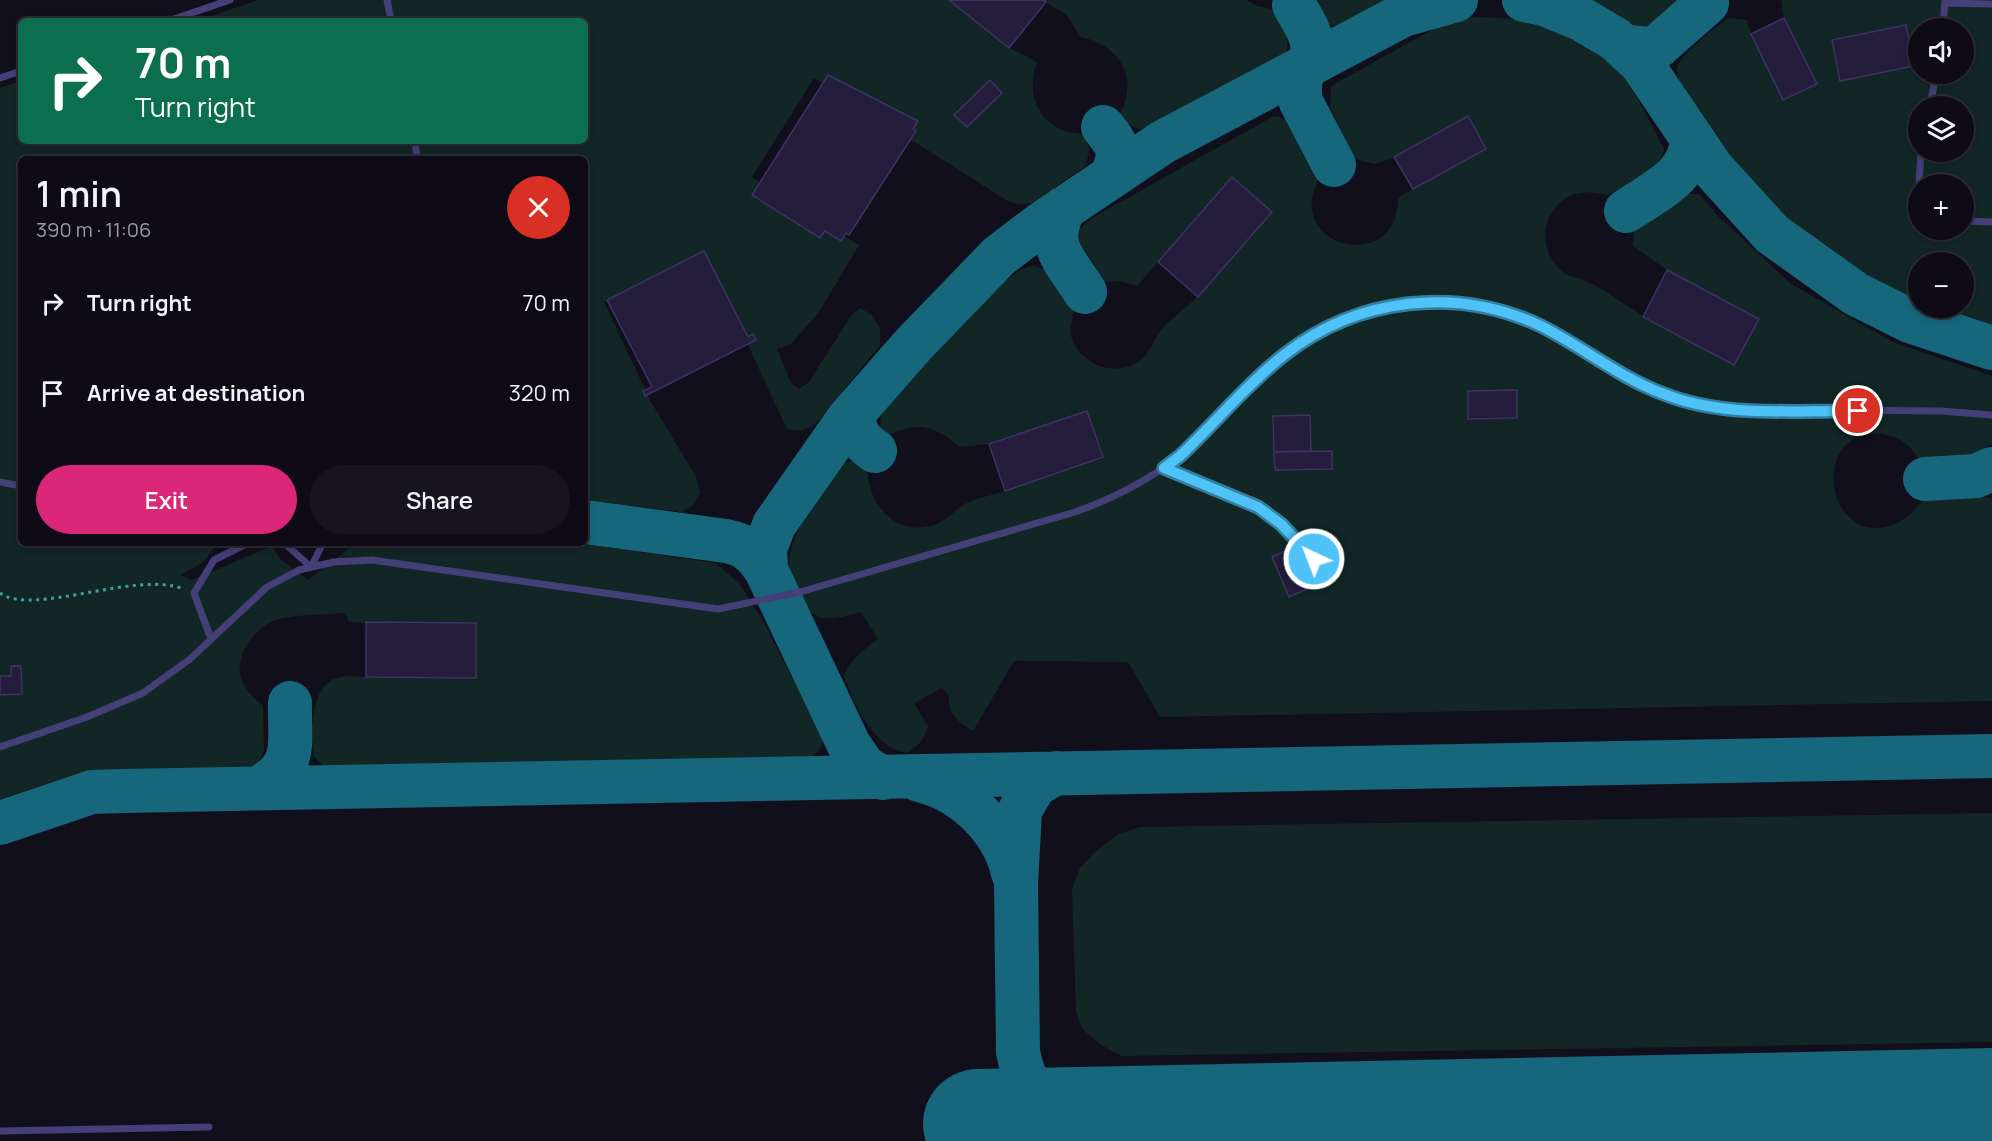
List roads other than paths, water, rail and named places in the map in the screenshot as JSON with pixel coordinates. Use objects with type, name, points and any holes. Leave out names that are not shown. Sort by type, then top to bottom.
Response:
[{"type":"lane","points":[[177,18],[230,0]]},
{"type":"lane","points":[[387,0],[390,18]]},
{"type":"lane","points":[[1944,18],[1945,1],[1988,3]]},
{"type":"lane","points":[[0,78],[18,72]]},
{"type":"lane","points":[[1974,221],[1992,222]]},
{"type":"lane","points":[[0,747],[87,717],[143,693],[190,659],[267,586],[299,570],[333,562],[372,560],[718,609],[800,592],[1075,512],[1114,498],[1164,468],[1180,456],[1284,355],[1314,334],[1346,319],[1398,304],[1430,301],[1460,303],[1502,311],[1540,326],[1637,382],[1665,395],[1698,404],[1731,409],[1941,411],[1992,415]]},
{"type":"lane","points":[[1164,468],[1258,507],[1281,524],[1314,559]]},
{"type":"lane","points":[[0,482],[18,485]]},
{"type":"lane","points":[[211,639],[194,593],[213,560],[242,546]]},
{"type":"lane","points":[[287,546],[311,567]]},
{"type":"lane","points":[[311,567],[322,546]]},
{"type":"lane","points":[[0,1131],[208,1127]]}]
